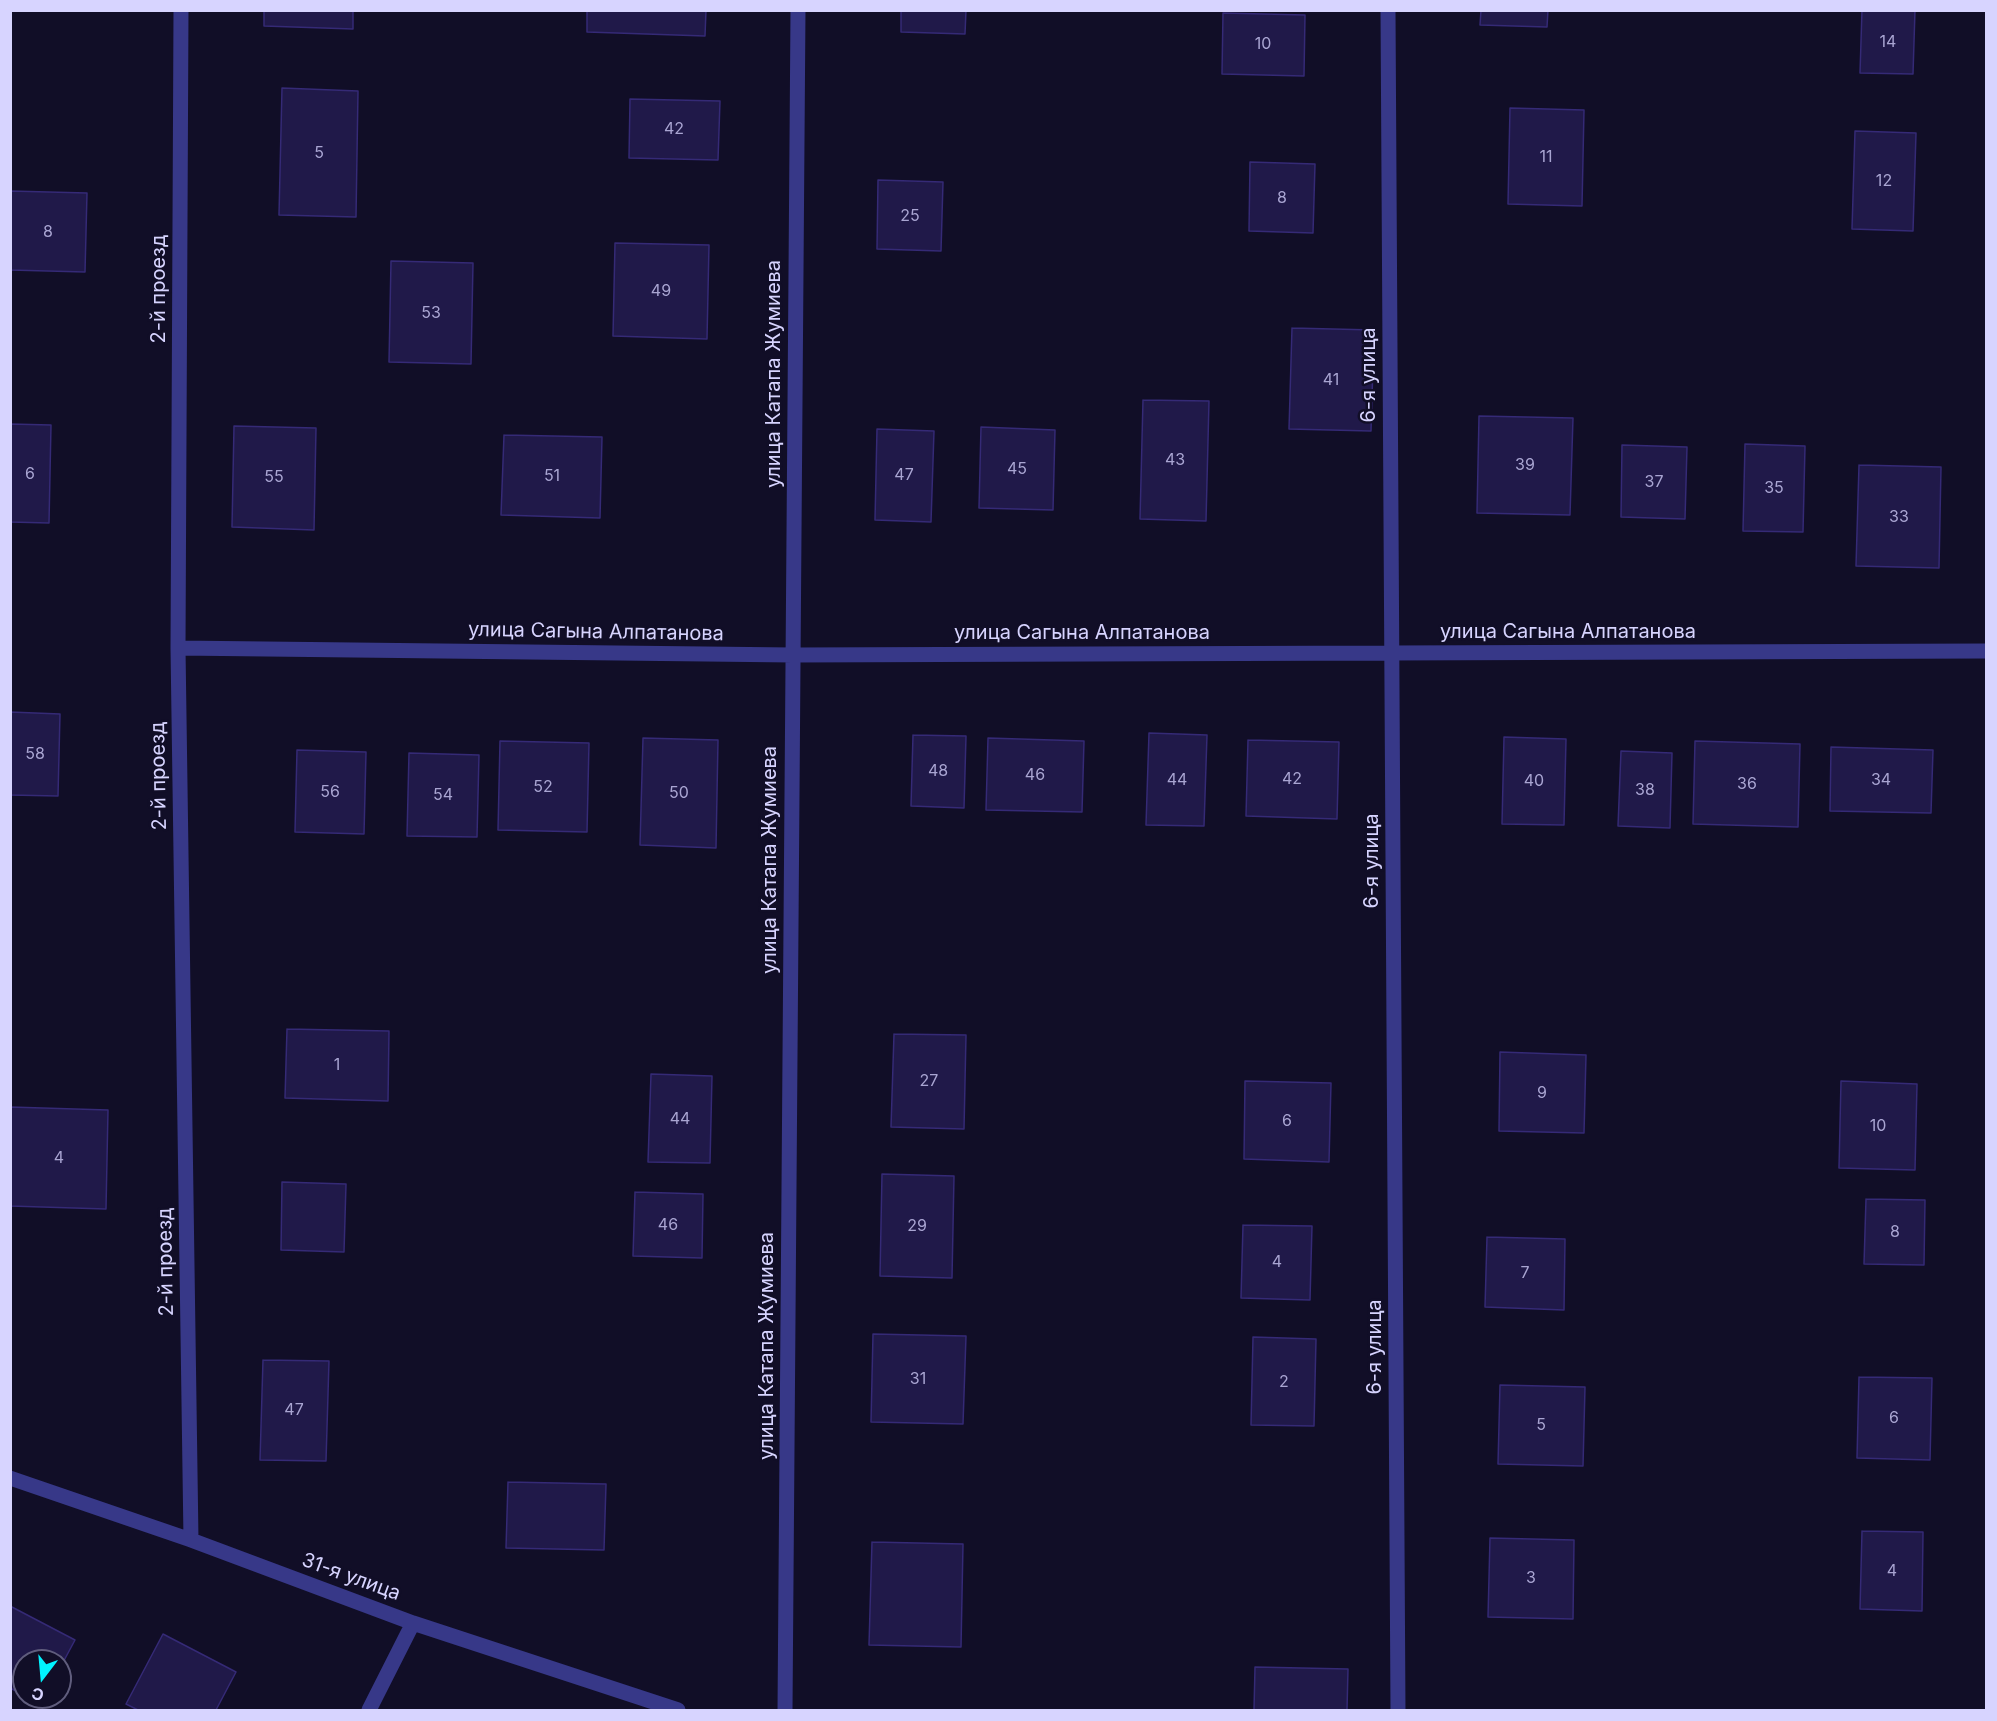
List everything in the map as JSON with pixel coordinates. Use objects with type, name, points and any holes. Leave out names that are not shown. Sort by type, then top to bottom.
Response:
[{"type":"street","name":"2-й проезд","points":[[181,10],[178,648],[191,1540]]},
{"type":"street","name":"улица Катапа Жумиева","points":[[785,1710],[798,10]]},
{"type":"street","name":"6-я улица","points":[[1388,10],[1398,1710]]},
{"type":"street","name":"улица Сагына Алпатанова","points":[[178,648],[793,655],[1986,651]]},
{"type":"street","name":"31-я улица","points":[[10,1478],[191,1540],[413,1623],[678,1710]]},
{"type":"street","points":[[369,1710],[413,1623]]},
{"type":"building","points":[[264,10],[353,10],[353,29],[264,26]]},
{"type":"building","points":[[587,10],[706,10],[705,36],[587,32]]},
{"type":"building","points":[[901,10],[966,10],[965,34],[901,32]]},
{"type":"building","points":[[1481,10],[1548,10],[1547,27],[1480,25]]},
{"type":"building","points":[[1862,10],[1915,10],[1913,74],[1860,73]]},
{"type":"building","points":[[1223,13],[1305,15],[1304,76],[1222,74]]},
{"type":"building","points":[[282,88],[358,91],[356,217],[279,215]]},
{"type":"building","points":[[630,99],[720,101],[718,160],[629,158]]},
{"type":"building","points":[[1510,108],[1584,110],[1582,206],[1508,204]]},
{"type":"building","points":[[1855,131],[1916,133],[1913,231],[1852,229]]},
{"type":"building","points":[[1250,162],[1315,164],[1313,233],[1249,231]]},
{"type":"building","points":[[878,180],[943,182],[941,251],[877,249]]},
{"type":"building","points":[[10,191],[87,193],[85,272],[10,270]]},
{"type":"building","points":[[615,243],[709,245],[707,339],[613,336]]},
{"type":"building","points":[[391,261],[473,263],[471,364],[389,362]]},
{"type":"building","points":[[1292,328],[1374,330],[1371,431],[1289,429]]},
{"type":"building","points":[[1143,400],[1209,401],[1206,521],[1140,519]]},
{"type":"building","points":[[1479,416],[1573,418],[1570,515],[1477,513]]},
{"type":"building","points":[[10,424],[51,425],[49,523],[10,522]]},
{"type":"building","points":[[234,426],[316,428],[314,530],[232,527]]},
{"type":"building","points":[[981,427],[1055,430],[1053,510],[979,508]]},
{"type":"building","points":[[877,429],[934,431],[931,522],[875,520]]},
{"type":"building","points":[[504,435],[602,437],[600,518],[501,515]]},
{"type":"building","points":[[1745,444],[1805,446],[1803,532],[1743,531]]},
{"type":"building","points":[[1622,445],[1687,447],[1685,519],[1621,517]]},
{"type":"building","points":[[1859,465],[1941,467],[1939,568],[1856,566]]},
{"type":"building","points":[[10,712],[60,714],[58,796],[10,795]]},
{"type":"building","points":[[1149,733],[1207,735],[1204,826],[1146,825]]},
{"type":"building","points":[[913,735],[966,736],[964,808],[911,806]]},
{"type":"building","points":[[1504,737],[1566,739],[1564,825],[1502,824]]},
{"type":"building","points":[[643,738],[718,740],[716,848],[640,845]]},
{"type":"building","points":[[988,738],[1084,741],[1082,812],[986,810]]},
{"type":"building","points":[[1248,740],[1339,742],[1337,819],[1246,816]]},
{"type":"building","points":[[500,741],[589,743],[587,832],[498,830]]},
{"type":"building","points":[[1695,741],[1800,744],[1798,827],[1693,824]]},
{"type":"building","points":[[1831,747],[1933,750],[1931,813],[1830,811]]},
{"type":"building","points":[[297,750],[366,752],[364,834],[295,832]]},
{"type":"building","points":[[1621,751],[1672,753],[1670,828],[1618,826]]},
{"type":"building","points":[[409,753],[479,755],[477,837],[407,836]]},
{"type":"building","points":[[287,1029],[389,1031],[388,1101],[285,1098]]},
{"type":"building","points":[[894,1034],[966,1035],[964,1129],[891,1127]]},
{"type":"building","points":[[1500,1052],[1586,1055],[1584,1133],[1499,1131]]},
{"type":"building","points":[[651,1074],[712,1076],[710,1163],[648,1162]]},
{"type":"building","points":[[1245,1081],[1331,1083],[1329,1162],[1244,1159]]},
{"type":"building","points":[[1841,1081],[1917,1084],[1915,1170],[1839,1168]]},
{"type":"building","points":[[10,1107],[108,1110],[106,1209],[10,1206]]},
{"type":"building","points":[[882,1174],[954,1176],[952,1278],[880,1276]]},
{"type":"building","points":[[282,1182],[346,1184],[344,1252],[281,1250]]},
{"type":"building","points":[[635,1192],[703,1194],[702,1258],[633,1256]]},
{"type":"building","points":[[1866,1199],[1925,1200],[1924,1265],[1864,1264]]},
{"type":"building","points":[[1243,1225],[1312,1226],[1310,1300],[1241,1298]]},
{"type":"building","points":[[1487,1237],[1565,1239],[1564,1310],[1485,1307]]},
{"type":"building","points":[[873,1334],[966,1336],[963,1424],[871,1422]]},
{"type":"building","points":[[1253,1337],[1316,1339],[1314,1426],[1251,1425]]},
{"type":"building","points":[[263,1360],[329,1361],[326,1461],[260,1460]]},
{"type":"building","points":[[1859,1377],[1932,1378],[1930,1460],[1857,1458]]},
{"type":"building","points":[[1500,1385],[1585,1387],[1583,1466],[1498,1464]]},
{"type":"building","points":[[508,1482],[606,1484],[604,1550],[506,1548]]},
{"type":"building","points":[[1862,1531],[1923,1532],[1922,1611],[1860,1609]]},
{"type":"building","points":[[1490,1538],[1574,1540],[1573,1619],[1488,1617]]},
{"type":"building","points":[[872,1542],[963,1544],[961,1647],[869,1645]]},
{"type":"building","points":[[10,1606],[75,1640],[70,1649],[12,1649],[12,1689],[10,1688]]},
{"type":"building","points":[[163,1634],[236,1672],[216,1710],[138,1710],[126,1704]]},
{"type":"building","points":[[1255,1667],[1348,1669],[1347,1710],[1254,1710]]}]
